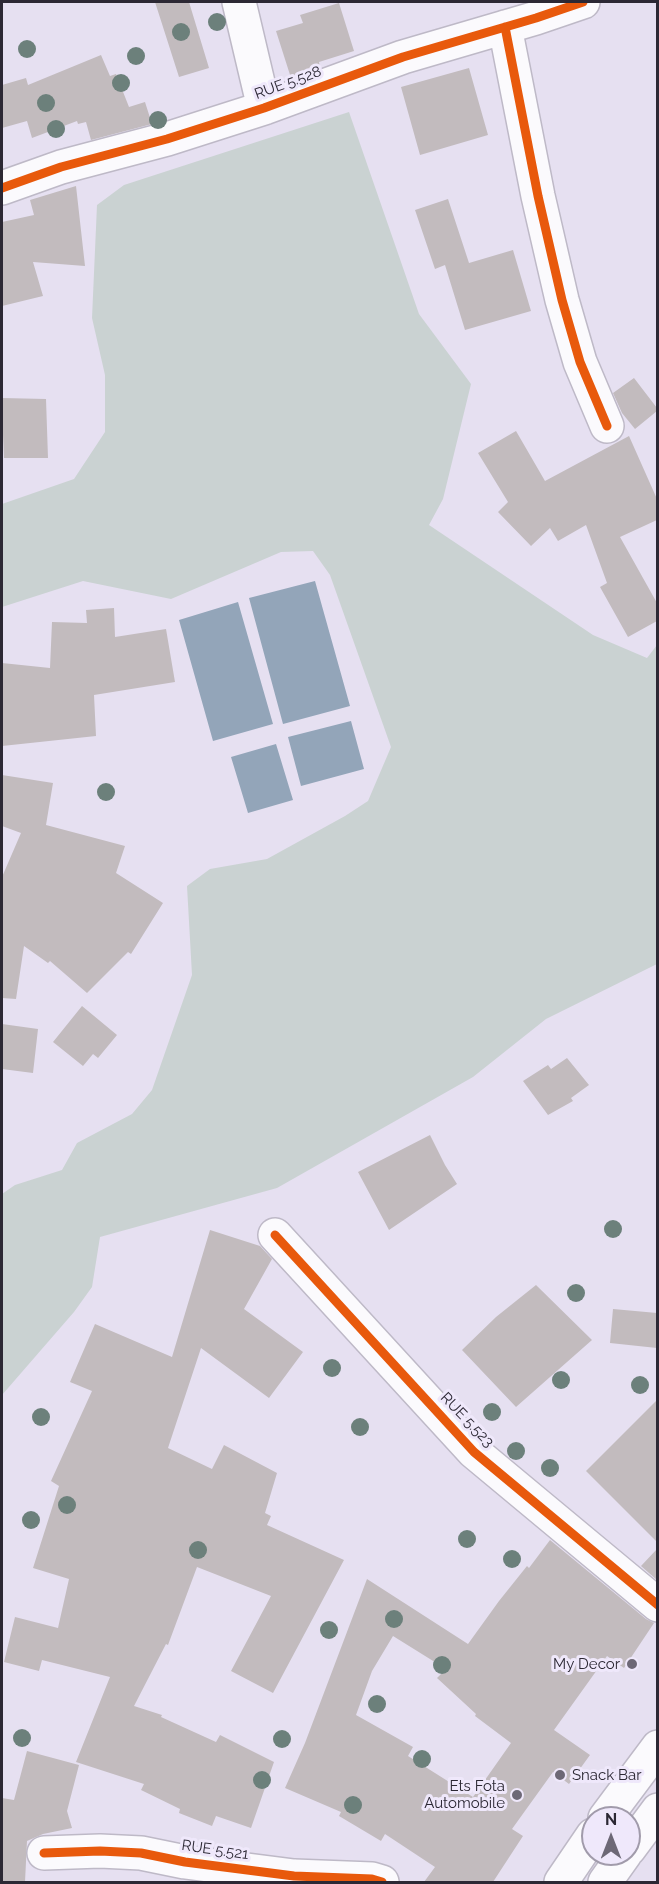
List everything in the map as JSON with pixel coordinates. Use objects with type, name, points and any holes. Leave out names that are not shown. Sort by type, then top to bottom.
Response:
[{"type":"street","points":[[239,2],[264,108]]},
{"type":"street","name":"RUE 5.528","points":[[2,188],[61,167],[167,139],[264,108],[404,57],[583,2]]},
{"type":"street","points":[[505,27],[538,196],[562,300],[580,362],[607,426]]},
{"type":"street","name":"RUE 5.523","points":[[275,1235],[474,1452],[657,1605]]},
{"type":"street","points":[[614,1806],[657,1747]]},
{"type":"street","points":[[641,1832],[657,1810]]},
{"type":"street","name":"RUE 5.521","points":[[44,1853],[100,1851],[141,1853],[185,1862],[294,1876],[372,1879],[382,1882]]},
{"type":"street","points":[[561,1882],[581,1853]]},
{"type":"street","points":[[604,1882],[616,1866]]},
{"type":"shaded area","points":[[349,112],[419,314],[471,384],[443,499],[429,525],[593,635],[647,658],[657,645],[657,964],[546,1019],[473,1077],[277,1188],[100,1237],[92,1287],[74,1312],[2,1395],[2,1194],[15,1185],[62,1170],[77,1143],[132,1114],[152,1090],[192,975],[187,886],[210,869],[267,859],[368,801],[391,747],[330,575],[313,551],[281,552],[171,599],[83,581],[2,607],[2,504],[74,479],[105,432],[105,375],[92,318],[97,205],[124,185]]},
{"type":"water","points":[[315,581],[350,706],[283,724],[249,598]]},
{"type":"water","points":[[238,602],[273,724],[213,741],[179,620]]},
{"type":"water","points":[[351,721],[364,769],[301,786],[288,737]]},
{"type":"water","points":[[276,744],[293,800],[248,813],[231,757]]},
{"type":"building","points":[[155,2],[189,2],[209,68],[179,77]]},
{"type":"building","points":[[339,3],[354,51],[319,62],[320,67],[291,78],[276,31],[303,23],[300,15]]},
{"type":"building","points":[[101,55],[110,76],[116,74],[129,107],[145,102],[152,124],[91,140],[86,122],[78,124],[77,121],[32,138],[27,121],[2,128],[2,85],[26,78],[28,85]]},
{"type":"building","points":[[469,68],[488,135],[420,155],[401,87]]},
{"type":"building","points":[[76,186],[85,266],[33,262],[43,296],[2,306],[2,222],[34,215],[30,200]]},
{"type":"building","points":[[448,199],[469,263],[513,250],[531,311],[465,330],[445,265],[435,269],[415,210]]},
{"type":"building","points":[[634,378],[657,408],[657,411],[635,429],[622,413],[613,393]]},
{"type":"building","points":[[2,398],[46,399],[48,458],[4,458]]},
{"type":"building","points":[[516,431],[545,481],[629,436],[657,499],[657,520],[620,537],[657,603],[657,621],[628,637],[600,587],[607,583],[586,525],[558,541],[550,528],[531,546],[498,512],[508,502],[478,453]]},
{"type":"building","points":[[114,608],[115,637],[166,629],[175,682],[94,695],[96,736],[2,746],[2,663],[50,668],[52,622],[87,623],[86,610]]},
{"type":"building","points":[[2,775],[53,783],[46,825],[125,846],[116,873],[163,903],[131,954],[128,952],[87,993],[50,961],[48,963],[24,946],[16,999],[2,998],[2,877],[21,833],[2,826]]},
{"type":"building","points":[[82,1006],[117,1035],[98,1058],[93,1054],[83,1066],[53,1042]]},
{"type":"building","points":[[2,1024],[38,1029],[33,1073],[2,1069]]},
{"type":"building","points":[[567,1058],[589,1085],[571,1098],[573,1101],[548,1115],[523,1081],[548,1065],[551,1069]]},
{"type":"building","points":[[430,1135],[457,1184],[389,1230],[358,1172]]},
{"type":"building","points":[[210,1230],[260,1246],[272,1259],[244,1309],[303,1352],[269,1398],[201,1348],[168,1448],[212,1469],[224,1445],[277,1473],[265,1513],[271,1516],[267,1525],[344,1560],[273,1693],[231,1671],[271,1596],[197,1567],[168,1645],[166,1644],[134,1706],[162,1715],[161,1717],[216,1742],[220,1735],[274,1762],[251,1828],[216,1816],[212,1826],[179,1813],[180,1809],[141,1790],[144,1784],[76,1762],[110,1677],[42,1660],[39,1671],[4,1662],[15,1617],[58,1628],[69,1579],[33,1568],[59,1486],[51,1481],[92,1391],[70,1382],[95,1324],[172,1357]]},
{"type":"building","points":[[536,1285],[592,1340],[516,1407],[462,1350],[496,1317]]},
{"type":"building","points":[[613,1309],[657,1313],[657,1348],[610,1343]]},
{"type":"building","points":[[657,1400],[657,1542],[586,1471]]},
{"type":"building","points":[[550,1540],[646,1619],[654,1623],[624,1668],[607,1656],[554,1730],[590,1755],[569,1784],[553,1772],[512,1829],[523,1836],[493,1882],[424,1882],[435,1867],[385,1834],[381,1841],[339,1816],[341,1812],[285,1788],[305,1743],[367,1579],[468,1644],[527,1566],[529,1568]],"holes":[[[393,1636],[446,1669],[437,1678],[476,1714],[475,1716],[511,1743],[473,1797],[408,1756],[413,1747],[356,1715],[372,1671]]]},
{"type":"building","points":[[657,1549],[657,1580],[641,1566]]},
{"type":"building","points":[[27,1751],[79,1765],[67,1811],[72,1828],[43,1834],[27,1841],[25,1882],[2,1882],[2,1798],[14,1800]]},
{"type":"cycle path","points":[[2,188],[61,167],[167,139],[264,108],[403,57],[583,2]]},
{"type":"cycle path","points":[[505,27],[538,196],[562,300],[580,362],[607,426]]},
{"type":"cycle path","points":[[275,1235],[474,1452],[658,1605]]},
{"type":"cycle path","points":[[44,1853],[100,1851],[141,1853],[185,1862],[294,1876],[372,1879],[382,1882]]},
{"type":"place","name":"My Decor","points":[[632,1664]]},
{"type":"place","name":"Snack Bar","points":[[560,1775]]},
{"type":"place","name":"Ets Fota Automobile","points":[[517,1795]]}]
